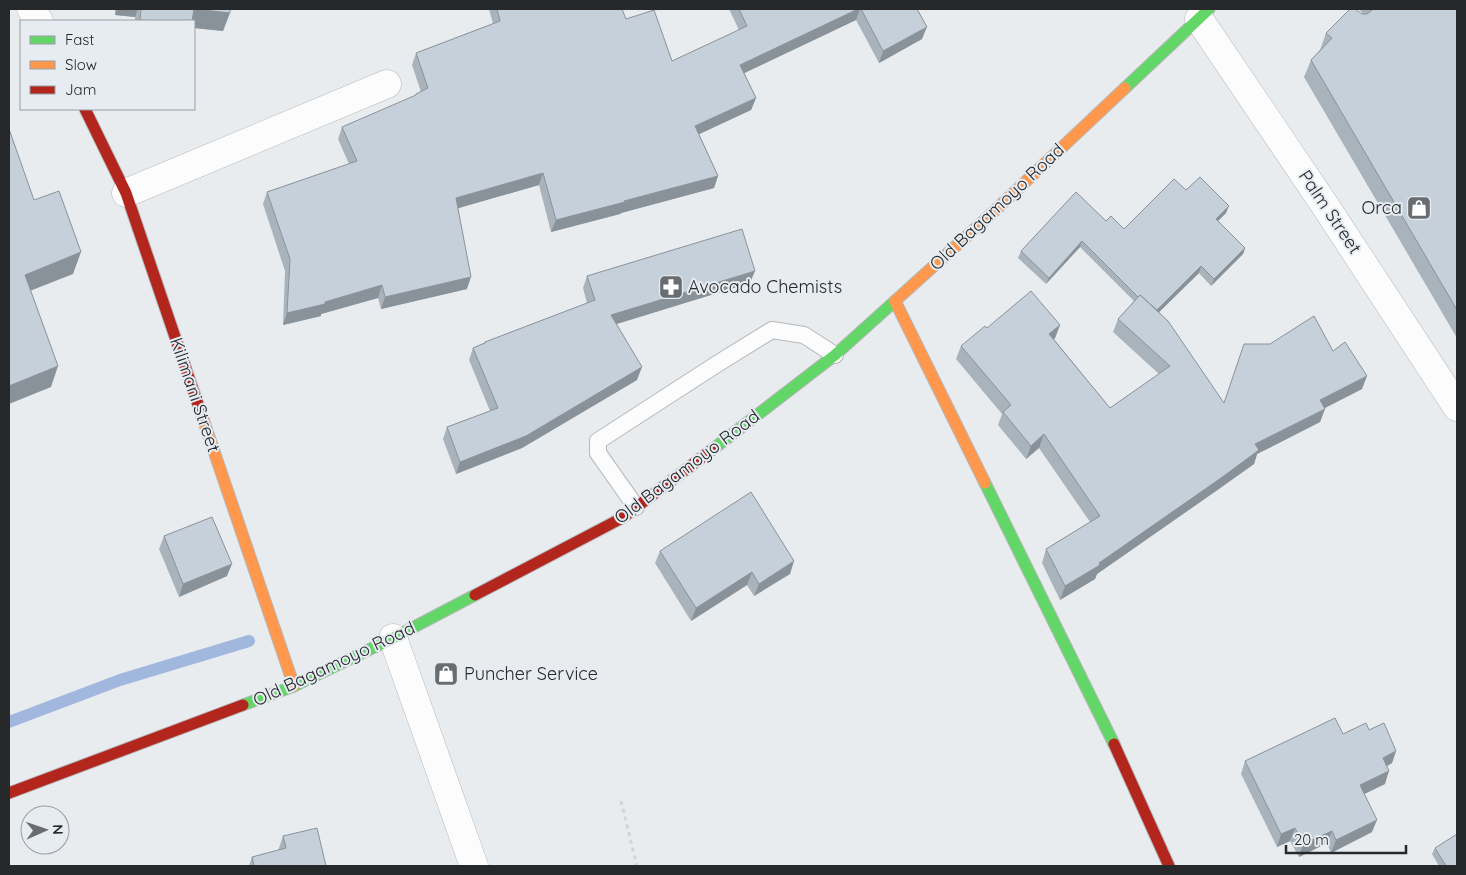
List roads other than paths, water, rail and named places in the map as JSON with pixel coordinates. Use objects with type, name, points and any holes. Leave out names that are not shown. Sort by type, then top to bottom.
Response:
[{"type":"main road","name":"Old Bagamoyo Road","points":[[9,793],[294,686],[393,638],[622,518],[835,355],[988,217],[1204,14]]},
{"type":"main road","name":"Kilimani Street","points":[[85,110],[126,193],[294,686]]},
{"type":"main road","points":[[895,301],[1127,771],[1169,866]]},
{"type":"street","points":[[31,9],[38,20]]},
{"type":"street","name":"Palm Street","points":[[1204,14],[1324,204],[1457,407]]},
{"type":"street","points":[[126,193],[387,84]]},
{"type":"street","points":[[393,638],[474,866]]},
{"type":"lane","points":[[636,507],[598,453],[598,441],[772,330],[804,334],[835,355]]},
{"type":"waterway","points":[[9,722],[120,680],[249,641]]},
{"type":"place","name":"Orca","points":[[1419,208]]},
{"type":"place","name":"Avocado Chemists","points":[[671,287]]},
{"type":"place","name":"Puncher Service","points":[[446,674]]}]
